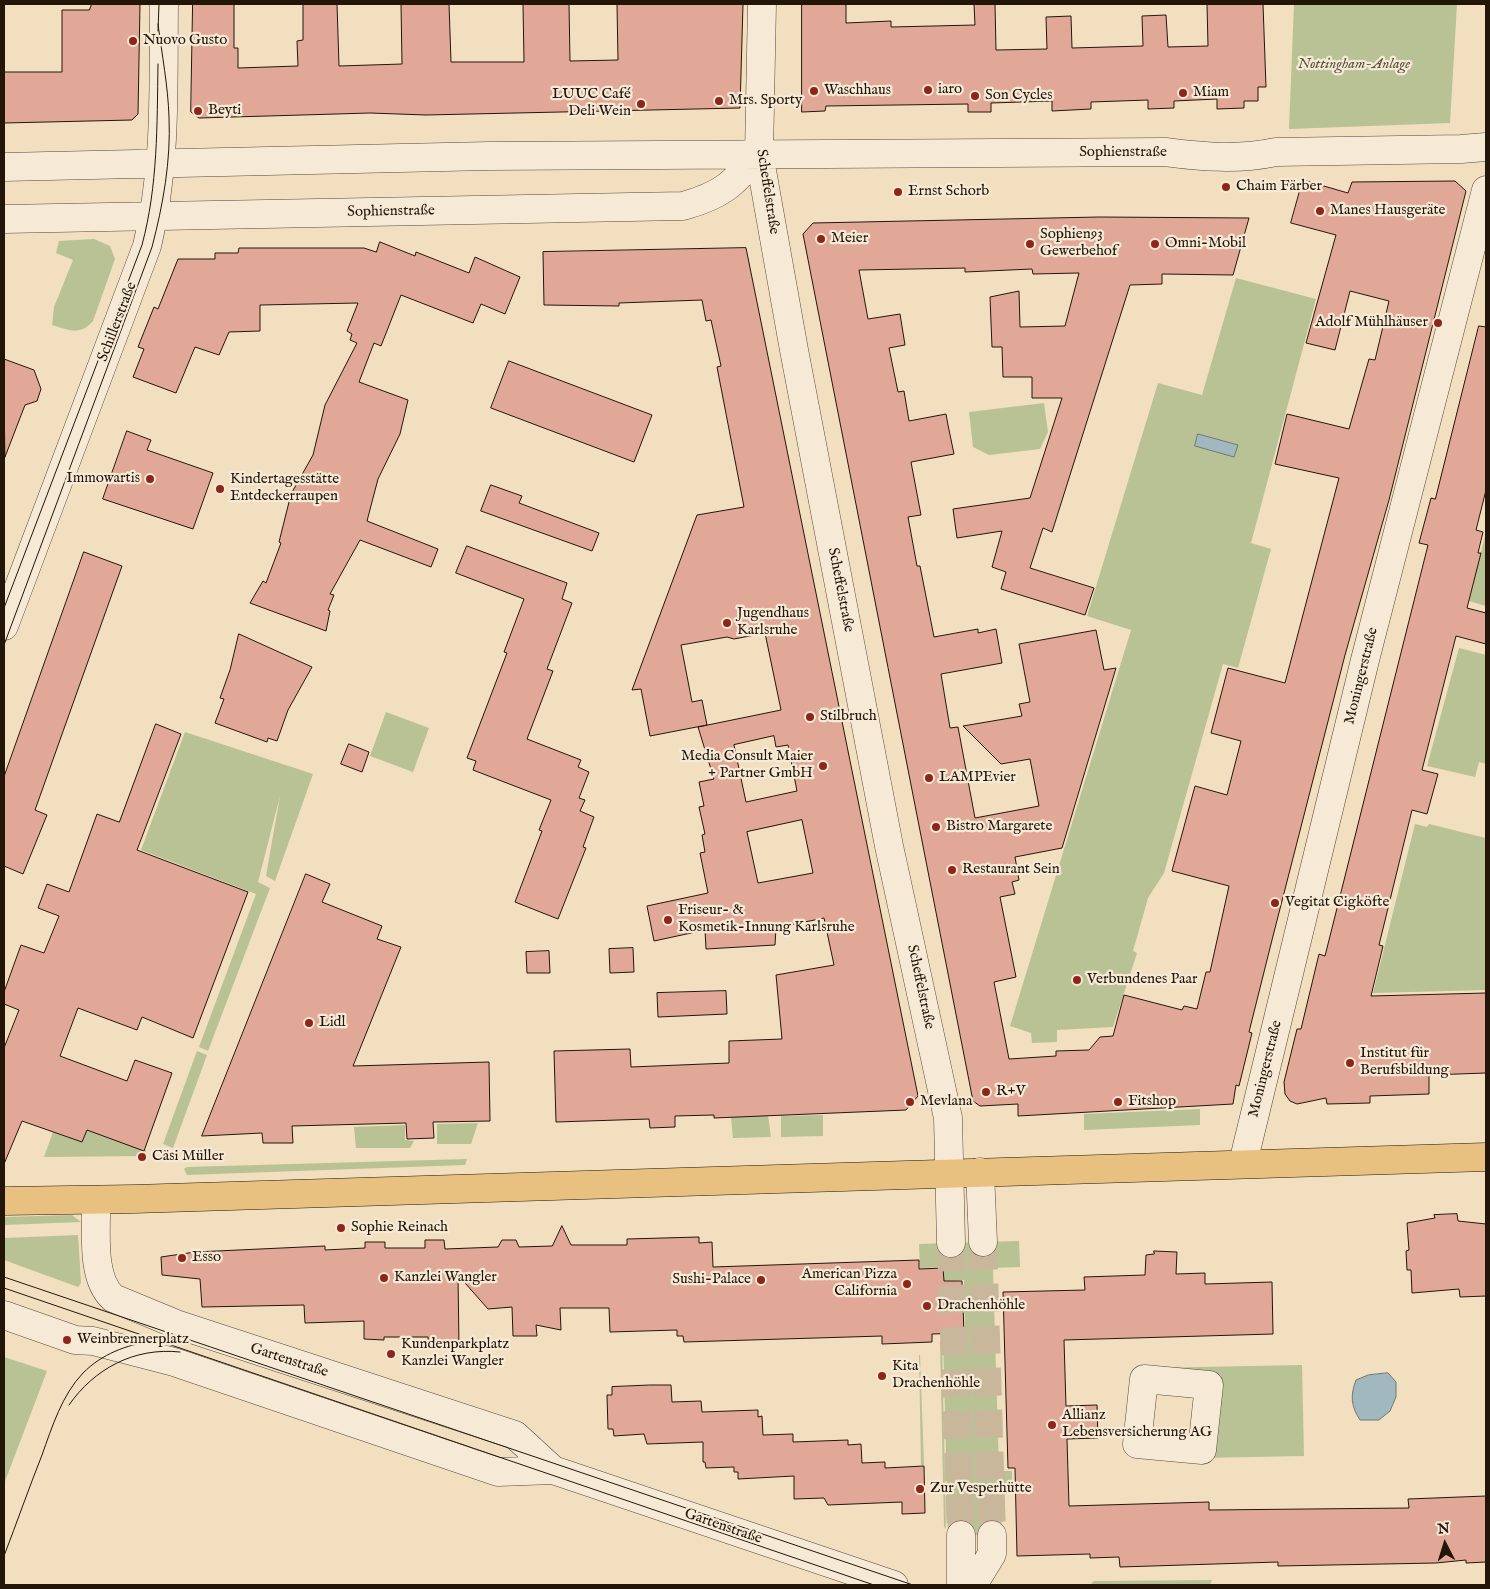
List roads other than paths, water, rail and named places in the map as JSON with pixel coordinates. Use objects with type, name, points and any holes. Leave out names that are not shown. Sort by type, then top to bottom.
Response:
[{"type":"main road","points":[[4,1201],[96,1200],[1243,1163],[1486,1157]]},
{"type":"street","name":"Schillerstraße","points":[[4,626],[147,246],[155,215],[162,164],[164,4]]},
{"type":"street","name":"Scheffelstraße","points":[[762,4],[759,154],[794,350],[889,846],[948,1118],[951,1243]]},
{"type":"street","name":"Sophienstraße","points":[[4,167],[377,158],[759,154],[1165,152],[1205,158],[1254,156],[1276,152],[1486,147]]},
{"type":"street","name":"Sophienstraße","points":[[4,219],[683,206],[706,200],[733,184],[759,154]]},
{"type":"street","name":"Moningerstraße","points":[[1243,1163],[1365,660],[1486,190]]},
{"type":"street","points":[[980,1172],[983,1242]]},
{"type":"street","name":"Gartenstraße","points":[[96,1200],[100,1279],[107,1292],[113,1298],[176,1324],[515,1435],[553,1470]]},
{"type":"street","name":"Gartenstraße","points":[[4,1315],[75,1340],[93,1342],[174,1362],[498,1472],[553,1470],[850,1577],[894,1585]]},
{"type":"street","points":[[974,1585],[992,1554],[992,1534]]},
{"type":"street","points":[[961,1535],[961,1585]]},
{"type":"water","points":[[1198,434],[1238,445],[1234,457],[1195,446]]},
{"type":"water","points":[[1388,1373],[1396,1382],[1396,1397],[1390,1411],[1379,1420],[1360,1420],[1352,1401],[1356,1380],[1368,1375]]},
{"type":"tunnel","points":[[983,1242],[992,1535]]},
{"type":"tunnel","points":[[951,1243],[961,1535]]},
{"type":"tram line","points":[[158,31],[159,4]]},
{"type":"tram line","points":[[4,645],[152,247],[156,231],[163,199],[169,150],[167,94],[158,24]]},
{"type":"tram line","points":[[4,608],[142,245],[154,177],[158,64]]},
{"type":"tram line","points":[[4,1277],[913,1585]]},
{"type":"tram line","points":[[4,1288],[874,1585]]},
{"type":"tram line","points":[[4,1556],[54,1423],[69,1391],[90,1366],[106,1356],[133,1345],[152,1341]]},
{"type":"tram line","points":[[69,1405],[90,1381],[117,1363],[147,1353],[163,1351],[180,1352]]},
{"type":"place","name":"Nuovo Gusto","points":[[133,41]]},
{"type":"place","name":"iaro","points":[[928,90]]},
{"type":"place","name":"Waschhaus","points":[[814,91]]},
{"type":"place","name":"Miam","points":[[1183,93]]},
{"type":"place","name":"Son Cycles","points":[[975,96]]},
{"type":"place","name":"Mrs. Sporty","points":[[719,101]]},
{"type":"place","name":"LUUC Café Deli Wein","points":[[641,104]]},
{"type":"place","name":"Beyti","points":[[198,111]]},
{"type":"place","name":"Chaim Färber","points":[[1226,187]]},
{"type":"place","name":"Ernst Schorb","points":[[898,192]]},
{"type":"place","name":"Manes Hausgeräte","points":[[1320,211]]},
{"type":"place","name":"Meier","points":[[821,239]]},
{"type":"place","name":"Sophien93 Gewerbehof","points":[[1030,244]]},
{"type":"place","name":"Omni-Mobil","points":[[1155,244]]},
{"type":"place","name":"Adolf Mühlhäuser","points":[[1438,323]]},
{"type":"place","name":"Immowartis","points":[[150,479]]},
{"type":"place","name":"Kindertagesstätte Entdeckerraupen","points":[[220,489]]},
{"type":"place","name":"Jugendhaus Karlsruhe","points":[[727,623]]},
{"type":"place","name":"Stilbruch","points":[[810,717]]},
{"type":"place","name":"Media Consult Maier + Partner GmbH","points":[[823,766]]},
{"type":"place","name":"LAMPEvier","points":[[929,778]]},
{"type":"place","name":"Bistro Margarete","points":[[936,827]]},
{"type":"place","name":"Restaurant Sein","points":[[952,870]]},
{"type":"place","name":"Vegitat Cigköfte","points":[[1275,903]]},
{"type":"place","name":"Friseur- & Kosmetik-Innung Karlsruhe","points":[[668,920]]},
{"type":"place","name":"Verbundenes Paar","points":[[1077,980]]},
{"type":"place","name":"Lidl","points":[[309,1023]]},
{"type":"place","name":"Institut für Berufsbildung","points":[[1350,1063]]},
{"type":"place","name":"R+V","points":[[986,1092]]},
{"type":"place","name":"Mevlana","points":[[910,1102]]},
{"type":"place","name":"Fitshop","points":[[1118,1102]]},
{"type":"place","name":"Cäsi Müller","points":[[142,1157]]},
{"type":"place","name":"Sophie Reinach","points":[[341,1228]]},
{"type":"place","name":"Esso","points":[[182,1258]]},
{"type":"place","name":"Kanzlei Wangler","points":[[384,1278]]},
{"type":"place","name":"Sushi-Palace","points":[[761,1280]]},
{"type":"place","name":"American Pizza California","points":[[907,1284]]},
{"type":"place","name":"Drachenhöhle","points":[[927,1306]]},
{"type":"place","name":"Weinbrennerplatz","points":[[67,1340]]},
{"type":"place","name":"Kundenparkplatz Kanzlei Wangler","points":[[391,1354]]},
{"type":"place","name":"Kita Drachenhöhle","points":[[882,1376]]},
{"type":"place","name":"Allianz Lebensversicherung AG","points":[[1052,1425]]},
{"type":"place","name":"Zur Vesperhütte","points":[[920,1489]]},
{"type":"park label","name":"Nottingham-Anlage","points":[[1354,65]]}]
